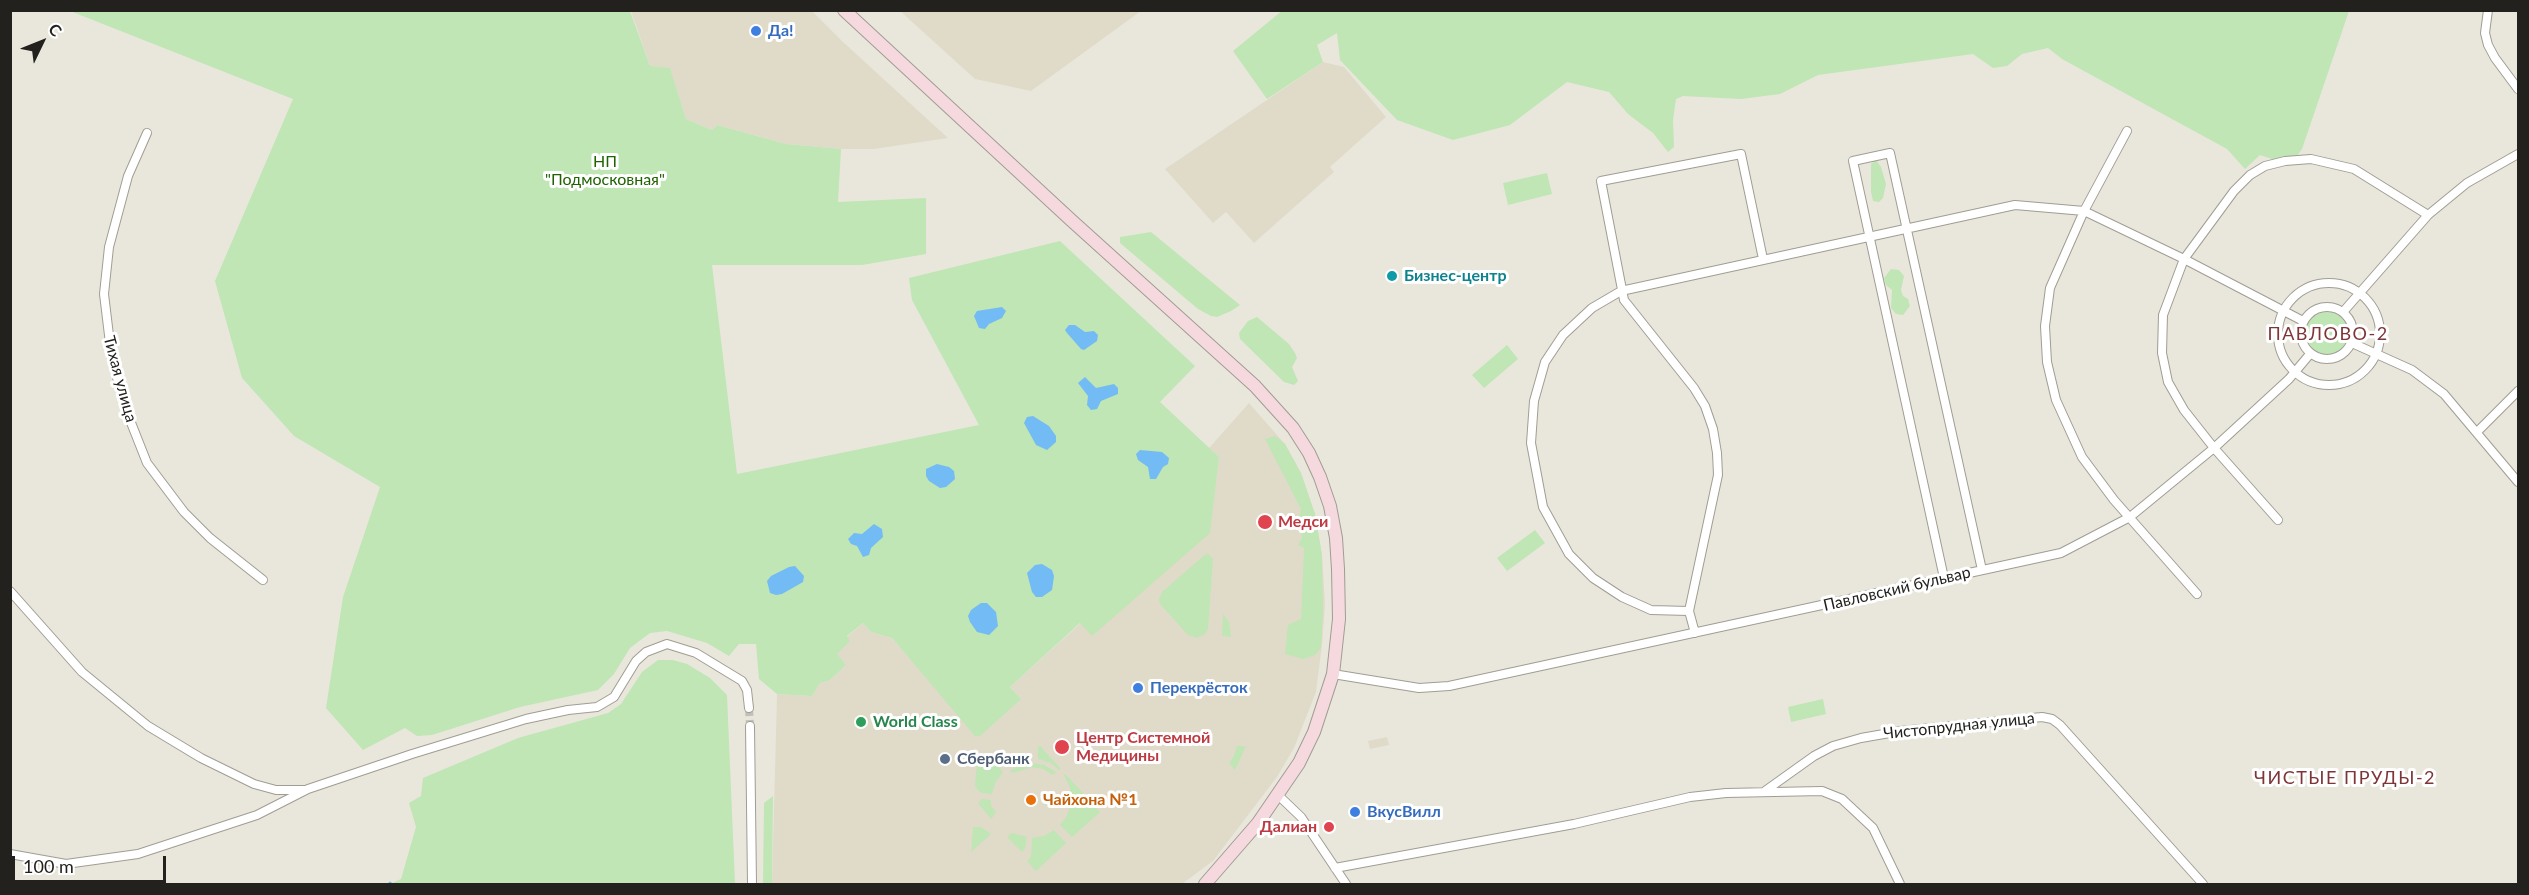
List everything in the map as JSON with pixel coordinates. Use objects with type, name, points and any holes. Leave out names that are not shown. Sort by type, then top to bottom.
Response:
[{"type":"main road","points":[[844,10],[1255,386],[1293,428],[1309,453],[1320,477],[1330,506],[1336,538],[1339,619],[1334,674],[1314,732],[1278,795],[1237,849],[1205,885]]},
{"type":"street","points":[[2488,10],[2485,33],[2488,45],[2518,89]]},
{"type":"street","points":[[2127,130],[2084,211],[2050,288],[2045,326],[2047,362],[2056,400],[2082,457],[2130,517],[2197,594]]},
{"type":"street","name":"Тихая улица","points":[[147,133],[128,176],[109,247],[104,294],[112,360],[126,410],[147,463],[197,525],[263,580]]},
{"type":"street","points":[[1944,578],[1852,161],[1890,153],[1982,570]]},
{"type":"street","points":[[1695,633],[1689,611],[1718,475],[1718,453],[1705,406],[1694,388],[1624,300],[1601,181],[1741,154],[1763,259]]},
{"type":"street","points":[[2343,312],[2428,216],[2467,183],[2518,154]]},
{"type":"street","points":[[2278,520],[2214,448],[2184,410],[2168,382],[2162,353],[2163,315],[2184,259],[2234,191],[2250,175],[2265,166],[2285,161],[2311,159],[2354,169],[2428,216]]},
{"type":"street","points":[[1689,611],[1651,610],[1622,597],[1593,578],[1569,554],[1543,507],[1531,443],[1534,401],[1545,362],[1563,335],[1592,308],[1621,291],[2015,206],[2084,211],[2184,259],[2303,321]]},
{"type":"street","points":[[2326,282],[2344,284],[2361,292],[2372,305],[2379,320],[2381,337],[2377,353],[2369,367],[2356,378],[2342,384],[2326,385],[2310,381],[2296,373],[2287,363],[2278,338],[2278,324],[2283,310],[2293,296],[2308,286],[2326,282]]},
{"type":"street","points":[[2325,306],[2343,312],[2353,326],[2352,343],[2347,351],[2329,360],[2310,354],[2301,339],[2303,321],[2316,309],[2325,306]]},
{"type":"street","points":[[2352,343],[2412,370],[2444,394],[2518,482]]},
{"type":"street","name":"Павловский бульвар","points":[[1334,674],[1419,688],[1456,684],[2061,553],[2130,517],[2214,448],[2296,373],[2310,354]]},
{"type":"street","points":[[2477,432],[2518,391]]},
{"type":"street","points":[[10,591],[82,672],[148,726],[201,758],[255,784],[276,790],[308,789]]},
{"type":"street","points":[[10,854],[66,864],[138,854],[257,815],[308,789],[526,718],[597,707],[614,697],[636,661],[646,652],[667,644],[696,653],[742,681],[747,690],[749,708]]},
{"type":"street","name":"Чистопрудная улица","points":[[1765,791],[1814,756],[1833,746],[1852,741],[1901,731],[2042,717],[2052,719],[2060,725],[2203,885]]},
{"type":"street","points":[[750,726],[752,885]]},
{"type":"street","points":[[1335,868],[1574,824],[1690,797],[1765,791],[1822,791],[1842,799],[1874,828],[1900,885]]},
{"type":"street","points":[[1278,795],[1301,817],[1346,885]]},
{"type":"shaded area","points":[[631,11],[812,11],[948,138],[874,149],[841,149],[786,144],[717,125],[712,130],[686,119],[670,69],[650,66]]},
{"type":"shaded area","points":[[900,11],[1141,11],[1031,91],[975,79]]},
{"type":"shaded area","points":[[1323,62],[1344,67],[1386,117],[1330,167],[1334,172],[1254,243],[1226,212],[1213,223],[1165,169]]},
{"type":"shaded area","points":[[1249,403],[1285,444],[1301,473],[1315,514],[1322,555],[1325,604],[1322,645],[1316,692],[1294,748],[1277,777],[1213,861],[1182,884],[772,884],[777,694],[812,696],[820,683],[830,680],[846,665],[836,654],[850,641],[847,637],[863,623],[871,632],[892,638],[937,690],[1021,699],[1010,687],[1081,623],[1093,635],[1217,471],[1219,457],[1209,448]]},
{"type":"shaded area","points":[[1387,737],[1389,745],[1370,749],[1368,741]]},
{"type":"green space","points":[[1283,10],[2349,11],[2302,149],[2295,159],[2275,160],[2260,155],[2245,169],[2227,149],[2062,59],[2048,48],[2022,54],[2007,66],[1993,68],[1973,54],[1818,75],[1780,94],[1741,99],[1683,96],[1676,99],[1673,120],[1674,147],[1668,152],[1653,133],[1628,114],[1609,92],[1567,82],[1510,125],[1453,140],[1397,120],[1340,60],[1337,33],[1317,45],[1323,62],[1267,99],[1233,51]]},
{"type":"green space","name":"НП \"Подмосковная\"","points":[[70,11],[630,11],[650,66],[670,68],[686,119],[712,130],[717,125],[786,144],[841,149],[838,202],[926,198],[926,254],[862,265],[712,265],[737,474],[979,425],[912,300],[909,278],[1060,241],[1195,366],[1160,402],[1219,457],[1210,533],[1092,636],[1080,623],[1010,687],[1021,699],[980,736],[975,736],[892,638],[871,632],[863,623],[847,636],[850,641],[837,654],[846,665],[830,680],[820,683],[812,696],[777,694],[759,679],[756,644],[739,644],[729,656],[707,643],[667,631],[650,633],[630,648],[614,674],[598,690],[520,707],[432,735],[417,736],[405,728],[363,750],[326,708],[343,597],[380,487],[294,436],[242,378],[215,281],[293,99]]},
{"type":"green space","points":[[1876,160],[1881,167],[1886,184],[1883,198],[1879,202],[1873,201],[1871,192],[1871,164]]},
{"type":"green space","points":[[1547,173],[1552,194],[1508,205],[1503,183]]},
{"type":"green space","points":[[1151,232],[1240,305],[1217,317],[1211,316],[1198,309],[1120,243],[1120,237]]},
{"type":"green space","points":[[1891,269],[1899,270],[1904,276],[1901,290],[1910,306],[1903,315],[1896,314],[1891,308],[1892,290],[1886,285],[1884,278]]},
{"type":"green space","points":[[2327,312],[2342,319],[2349,334],[2342,349],[2327,356],[2312,349],[2305,334],[2312,319]]},
{"type":"green space","points":[[1257,317],[1289,344],[1295,353],[1297,358],[1292,367],[1298,381],[1294,385],[1284,382],[1240,339],[1239,333],[1248,321]]},
{"type":"green space","points":[[1507,345],[1518,359],[1484,388],[1472,375]]},
{"type":"green space","points":[[1275,436],[1285,444],[1301,473],[1315,514],[1322,555],[1321,648],[1315,655],[1303,659],[1285,654],[1288,625],[1301,619],[1304,548],[1298,545],[1302,538],[1299,517],[1301,509],[1265,439]]},
{"type":"green space","points":[[1535,530],[1545,543],[1507,571],[1497,558]]},
{"type":"green space","points":[[1207,553],[1213,559],[1208,629],[1205,634],[1197,638],[1188,635],[1160,604],[1159,599],[1162,592]]},
{"type":"green space","points":[[1223,614],[1229,622],[1231,637],[1222,636]]},
{"type":"green space","points":[[658,660],[673,660],[687,664],[710,678],[727,695],[735,884],[390,884],[401,879],[416,827],[409,803],[421,796],[423,778],[518,738],[608,713],[621,704],[642,672]]},
{"type":"green space","points":[[1823,699],[1826,714],[1791,722],[1788,707]]},
{"type":"green space","points":[[1040,746],[1061,769],[1038,759],[1038,747]]},
{"type":"green space","points":[[1237,746],[1246,746],[1235,770],[1229,763]]},
{"type":"green space","points":[[986,753],[1003,772],[995,783],[992,794],[981,793],[975,786],[977,762]]},
{"type":"green space","points":[[1032,763],[1044,765],[1056,772],[1053,775],[1043,769],[1032,767],[1013,773],[1010,771],[1020,765]]},
{"type":"green space","points":[[1065,774],[1085,795],[1082,798],[1071,798]]},
{"type":"green space","points":[[773,796],[772,884],[763,884],[764,803]]},
{"type":"green space","points":[[982,799],[991,800],[991,806],[996,812],[991,819],[978,803]]},
{"type":"green space","points":[[1090,802],[1100,812],[1072,837],[1060,825],[1067,816],[1071,803],[1081,803],[1085,807]]},
{"type":"green space","points":[[973,827],[981,827],[991,834],[971,852]]},
{"type":"green space","points":[[1054,830],[1066,843],[1036,871],[1027,861],[1031,857],[1032,838],[1044,836]]},
{"type":"green space","points":[[1012,833],[1027,837],[1025,849],[1022,852],[1007,837]]},
{"type":"water","points":[[1002,307],[1006,311],[1002,318],[989,324],[985,329],[979,328],[974,316],[977,311]]},
{"type":"water","points":[[1069,325],[1075,325],[1085,332],[1094,331],[1098,335],[1097,341],[1084,350],[1081,349],[1065,330]]},
{"type":"water","points":[[1085,377],[1096,388],[1114,384],[1118,388],[1118,394],[1101,401],[1097,409],[1091,410],[1087,405],[1088,396],[1078,383]]},
{"type":"water","points":[[1033,416],[1049,426],[1056,436],[1056,442],[1047,450],[1036,445],[1024,423],[1027,417]]},
{"type":"water","points":[[1140,450],[1162,452],[1169,458],[1168,464],[1163,467],[1156,479],[1150,479],[1148,467],[1138,460],[1136,454]]},
{"type":"water","points":[[937,464],[954,471],[955,479],[946,487],[940,488],[929,481],[926,476],[926,469]]},
{"type":"water","points":[[874,524],[882,529],[883,537],[871,548],[869,555],[863,557],[857,546],[851,544],[848,539],[854,533],[862,534]]},
{"type":"water","points":[[1042,564],[1052,570],[1054,576],[1052,590],[1042,597],[1036,597],[1032,592],[1027,573],[1035,565]]},
{"type":"water","points":[[795,566],[804,576],[803,582],[782,594],[770,593],[767,581],[771,576]]},
{"type":"water","points":[[981,603],[987,603],[996,612],[998,626],[989,635],[977,632],[968,616],[971,610]]},
{"type":"tunnel","points":[[749,708],[750,726]]},
{"type":"place","name":"Да!","points":[[756,31]]},
{"type":"place","name":"Бизнес-центр","points":[[1392,276]]},
{"type":"place","name":"Медси","points":[[1265,522]]},
{"type":"place","name":"Перекрёсток","points":[[1138,688]]},
{"type":"place","name":"World Class","points":[[861,722]]},
{"type":"place","name":"Центр Системной Медицины","points":[[1062,747]]},
{"type":"place","name":"Сбербанк","points":[[945,759]]},
{"type":"place","name":"Чайхона №1","points":[[1031,800]]},
{"type":"place","name":"ВкусВилл","points":[[1355,812]]},
{"type":"place","name":"Далиан","points":[[1329,827]]},
{"type":"district","name":"ПАВЛОВО-2","points":[[2328,334]]},
{"type":"district","name":"ЧИСТЫЕ ПРУДЫ-2","points":[[2345,778]]}]
